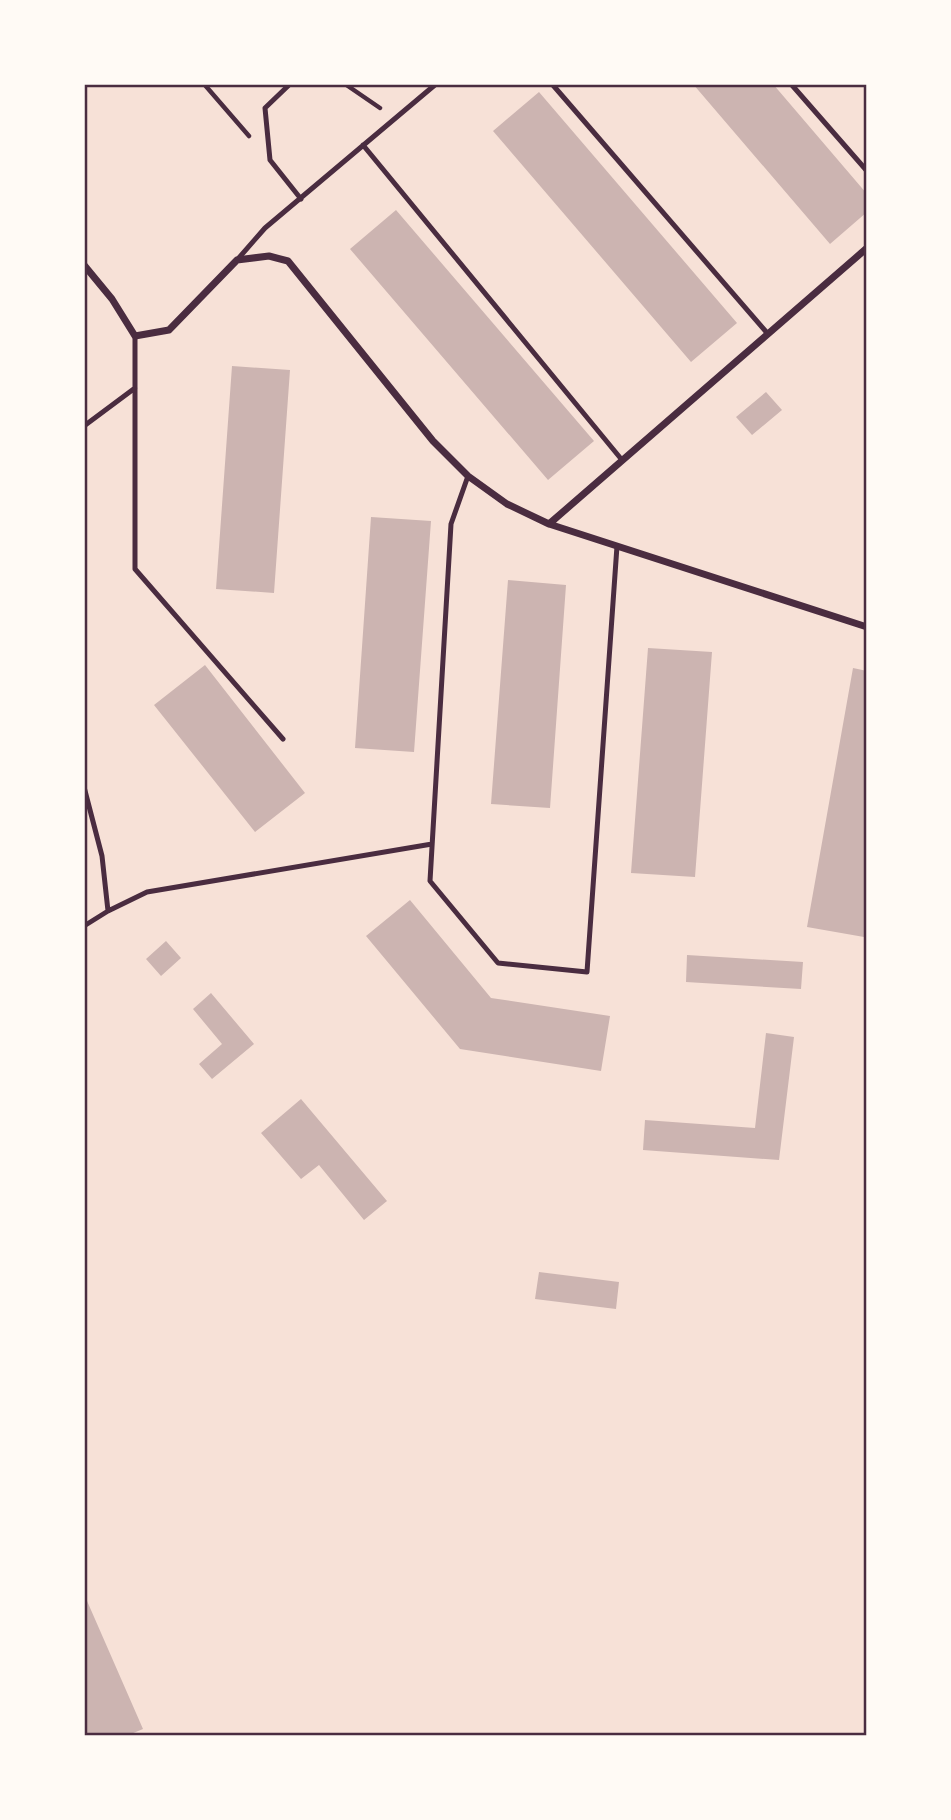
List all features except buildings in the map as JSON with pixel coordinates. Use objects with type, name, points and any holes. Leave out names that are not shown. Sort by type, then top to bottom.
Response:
[{"type":"street","points":[[549,524],[867,248]]},
{"type":"street","points":[[84,265],[112,299],[135,336],[169,330],[237,260],[269,256],[288,261],[433,441],[468,477],[507,504],[549,524],[867,627]]},
{"type":"lane","points":[[290,84],[265,108],[270,160],[301,199]]},
{"type":"lane","points":[[237,260],[265,228],[436,84]]},
{"type":"lane","points":[[552,84],[768,334]]},
{"type":"lane","points":[[791,84],[867,171]]},
{"type":"lane","points":[[363,145],[622,460]]},
{"type":"lane","points":[[135,336],[135,569],[283,739]]},
{"type":"lane","points":[[84,426],[135,388]]},
{"type":"lane","points":[[468,477],[451,524],[430,881],[498,963],[587,972],[617,546]]},
{"type":"lane","points":[[84,787],[102,856],[108,911]]},
{"type":"lane","points":[[84,926],[146,891],[432,844]]},
{"type":"path","points":[[204,84],[270,160]]},
{"type":"path","points":[[345,84],[395,118]]}]
